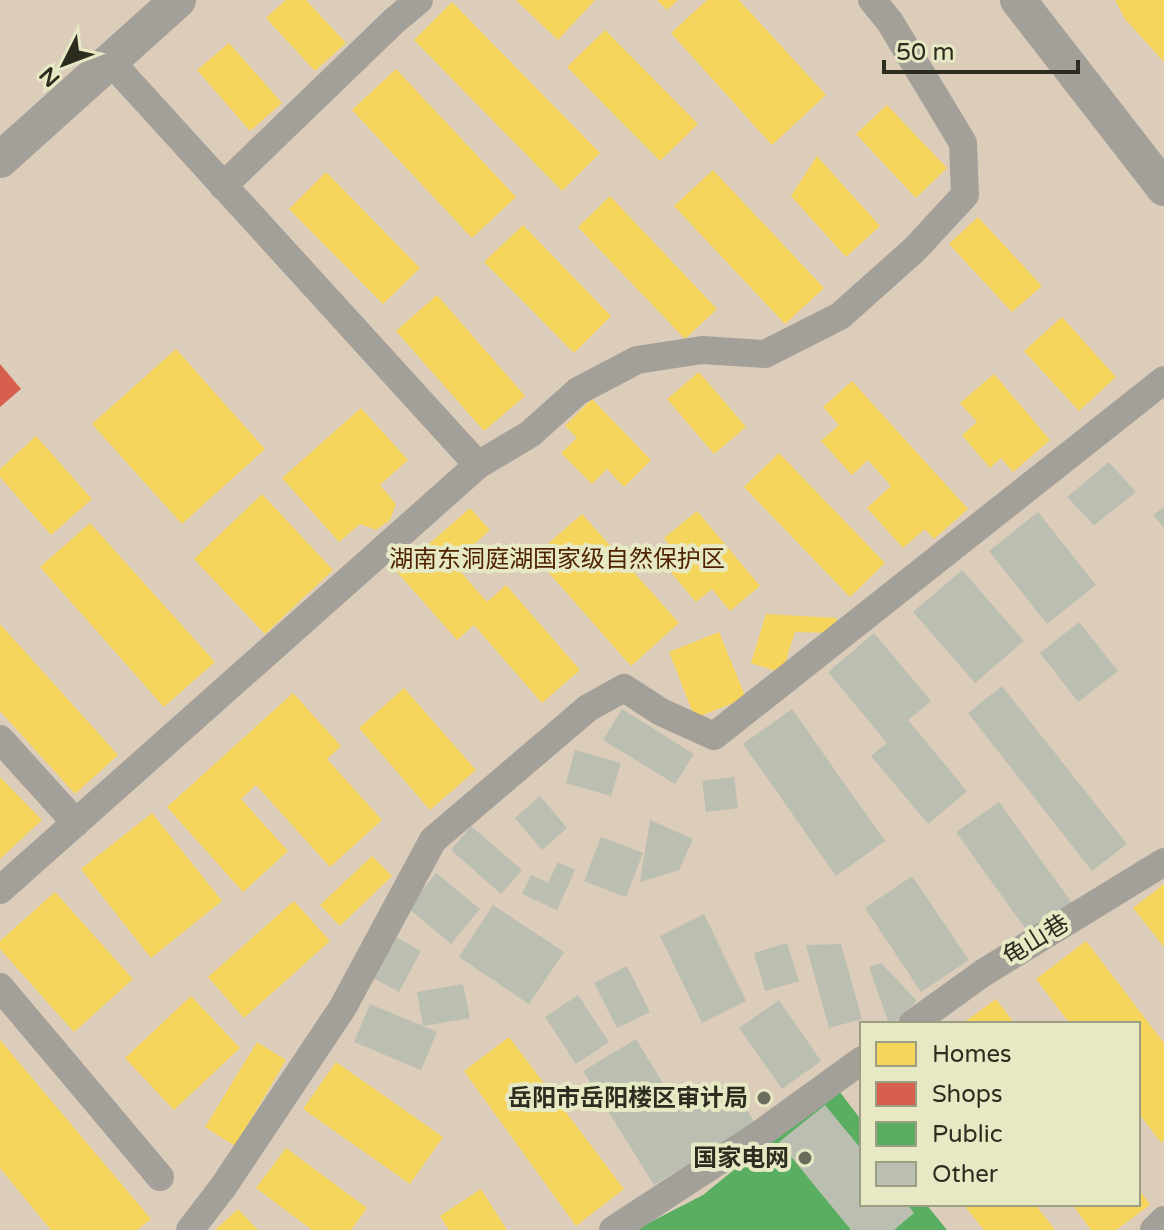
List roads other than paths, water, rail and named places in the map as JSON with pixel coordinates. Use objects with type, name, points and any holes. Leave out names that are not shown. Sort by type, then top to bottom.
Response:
[{"type":"street","points":[[0,160],[178,0]]},
{"type":"street","points":[[223,186],[419,0]]},
{"type":"street","points":[[0,890],[478,465],[530,434],[578,391],[637,360],[702,350],[765,354],[840,316],[915,249],[965,195],[963,143],[890,22],[872,0]]},
{"type":"street","points":[[1018,0],[1164,188]]},
{"type":"street","points":[[111,62],[478,465]]},
{"type":"street","points":[[190,1230],[223,1187],[343,1007],[433,840],[588,708],[624,688],[661,712],[714,736],[1164,380]]},
{"type":"street","points":[[0,739],[76,823]]},
{"type":"street","name":"龟山巷","points":[[915,1022],[983,973],[1164,862]]},
{"type":"street","points":[[0,987],[160,1177]]},
{"type":"street","points":[[613,1230],[760,1134],[860,1061]]},
{"type":"street","points":[[1154,1230],[1164,1220]]},
{"type":"place","name":"岳阳市岳阳楼区审计局","points":[[764,1098]]},
{"type":"place","name":"国家电网","points":[[805,1158]]},
{"type":"park label","name":"湖南东洞庭湖国家级自然保护区","points":[[557,559]]}]
